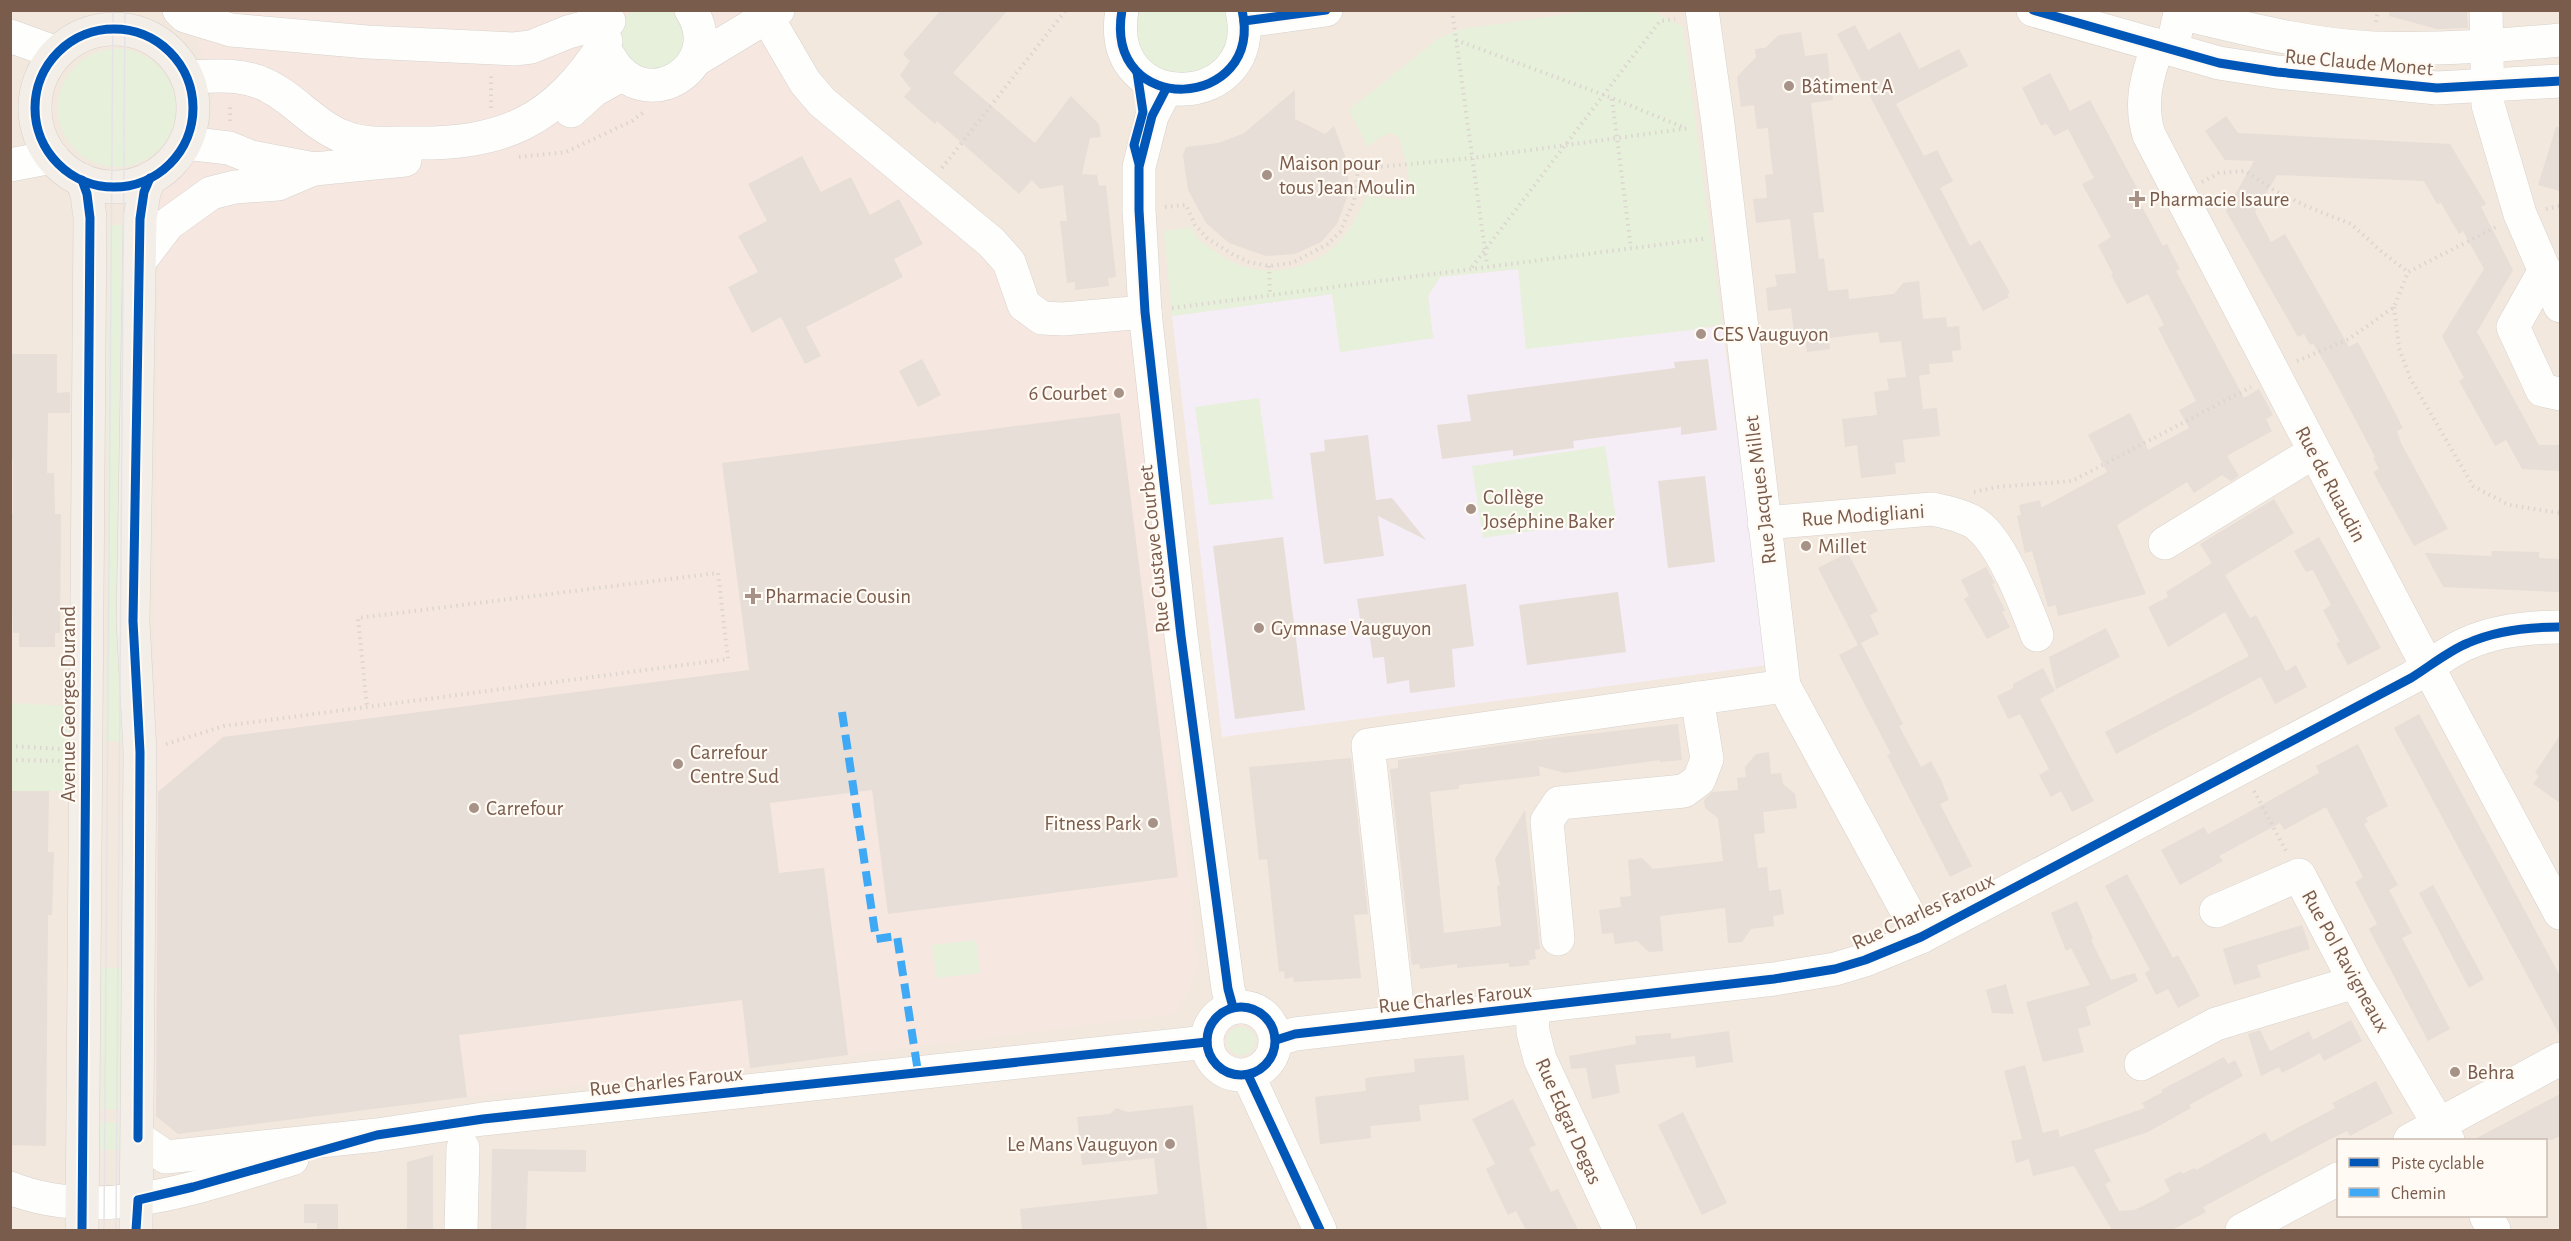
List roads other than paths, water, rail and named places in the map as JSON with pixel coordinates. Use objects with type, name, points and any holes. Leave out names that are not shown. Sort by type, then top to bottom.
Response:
[{"type":"main road","points":[[87,22],[116,28],[147,24],[174,56],[187,77],[192,91],[191,127],[185,144],[173,161],[150,178],[136,184],[116,187],[100,186],[82,180],[68,172],[52,157],[39,133],[35,105],[40,78],[57,52],[87,22]]},
{"type":"main road","points":[[137,1215],[140,752],[133,621],[140,219],[144,192],[150,178]]},
{"type":"main road","name":"Avenue Georges Durand","points":[[82,180],[87,194],[90,218],[82,1216]]},
{"type":"street","points":[[178,10],[185,16],[231,30],[367,42],[514,49],[531,47],[568,32],[610,24]]},
{"type":"street","points":[[1122,10],[1119,27],[1120,40],[1126,57],[1137,72],[1153,84],[1166,89],[1187,91],[1204,87],[1219,79],[1230,68],[1239,54],[1244,36],[1243,16],[1326,10]]},
{"type":"street","name":"Rue Claude Monet","points":[[2033,10],[2219,63],[2277,72],[2437,88],[2560,81]]},
{"type":"street","points":[[2486,10],[2488,105],[2520,214],[2560,306]]},
{"type":"street","points":[[691,11],[722,22],[767,16]]},
{"type":"street","points":[[691,11],[697,22],[700,37],[694,61]]},
{"type":"street","name":"Rue Jacques Millet","points":[[1702,13],[1702,127],[1730,236],[1784,686],[1921,937]]},
{"type":"street","name":"Rue de Ruaudin","points":[[2488,46],[2372,48],[2279,37],[2180,13],[2145,84],[2144,119],[2149,135],[2272,374],[2560,913]]},
{"type":"street","points":[[610,24],[610,58],[623,74],[643,84],[663,84],[683,74],[694,61],[767,16]]},
{"type":"street","points":[[767,16],[805,82],[822,102],[992,242],[1009,262],[1024,305],[1042,318],[1063,319],[1145,312]]},
{"type":"street","points":[[187,77],[230,75],[264,84],[321,125],[345,137],[365,142],[441,144],[485,137],[519,127],[539,116],[586,73],[610,24]]},
{"type":"street","points":[[10,36],[57,52]]},
{"type":"street","points":[[2488,46],[2560,40]]},
{"type":"street","points":[[140,261],[168,224],[211,193],[235,187],[278,184],[314,169],[496,149],[535,137],[566,117],[594,90],[623,74]]},
{"type":"street","name":"Rue Gustave Courbet","points":[[1166,89],[1152,116],[1139,166],[1138,210],[1145,312],[1181,636],[1233,1007]]},
{"type":"street","points":[[185,144],[229,148],[251,157],[314,169]]},
{"type":"street","points":[[10,165],[52,157]]},
{"type":"street","points":[[2545,270],[2513,327],[2542,390],[2560,394]]},
{"type":"street","points":[[2165,543],[2314,452]]},
{"type":"street","name":"Rue Modigliani","points":[[1764,523],[1932,508],[1954,514],[1980,526],[2020,590],[2037,635]]},
{"type":"street","name":"Rue Charles Faroux","points":[[1276,1040],[1295,1034],[1774,979],[1835,969],[1865,960],[1921,937],[2428,668],[2465,644],[2491,635],[2527,627],[2560,627]]},
{"type":"street","points":[[1399,1022],[1368,745],[1784,686]]},
{"type":"street","points":[[1558,939],[1547,821],[1559,803],[1684,791],[1699,780],[1707,759],[1697,698]]},
{"type":"street","name":"Rue Pol Ravigneaux","points":[[2216,911],[2299,875],[2355,982],[2444,1132]]},
{"type":"street","points":[[2141,1064],[2216,1024],[2355,982]]},
{"type":"street","points":[[1233,1007],[1247,1007],[1260,1012],[1269,1020],[1276,1040],[1272,1059],[1263,1069],[1238,1076],[1222,1070],[1210,1056],[1207,1042],[1208,1030],[1213,1021],[1222,1012],[1233,1007]]},
{"type":"street","name":"Rue Edgar Degas","points":[[1532,1007],[1533,1032],[1540,1059],[1620,1230]]},
{"type":"street","name":"Rue Charles Faroux","points":[[138,1138],[166,1157],[377,1135],[495,1117],[1207,1042]]},
{"type":"street","points":[[2414,1139],[2444,1132],[2560,1059]]},
{"type":"street","points":[[1248,1075],[1320,1230]]},
{"type":"street","name":"Rue Charles Faroux","points":[[10,1188],[51,1200],[82,1216],[137,1215],[193,1188],[377,1135]]},
{"type":"street","points":[[461,1230],[464,1148]]},
{"type":"street","points":[[2242,1230],[2337,1180]]},
{"type":"tram line","points":[[104,1230],[113,10]]},
{"type":"tram line","points":[[116,1230],[125,10]]},
{"type":"place","name":"Bâtiment A","points":[[1789,86]]},
{"type":"place","name":"Maison pour tous Jean Moulin","points":[[1267,175]]},
{"type":"place","name":"Pharmacie Isaure","points":[[2137,199]]},
{"type":"place","name":"CES Vauguyon","points":[[1701,334]]},
{"type":"place","name":"6 Courbet","points":[[1119,393]]},
{"type":"place","name":"Collège Joséphine Baker","points":[[1471,509]]},
{"type":"place","name":"Millet","points":[[1806,546]]},
{"type":"place","name":"Pharmacie Cousin","points":[[753,596]]},
{"type":"place","name":"Gymnase Vauguyon","points":[[1259,628]]},
{"type":"place","name":"Carrefour Centre Sud","points":[[678,764]]},
{"type":"place","name":"Carrefour","points":[[474,808]]},
{"type":"place","name":"Fitness Park","points":[[1153,823]]},
{"type":"place","name":"Behra","points":[[2455,1072]]},
{"type":"place","name":"Le Mans Vauguyon","points":[[1170,1144]]}]
